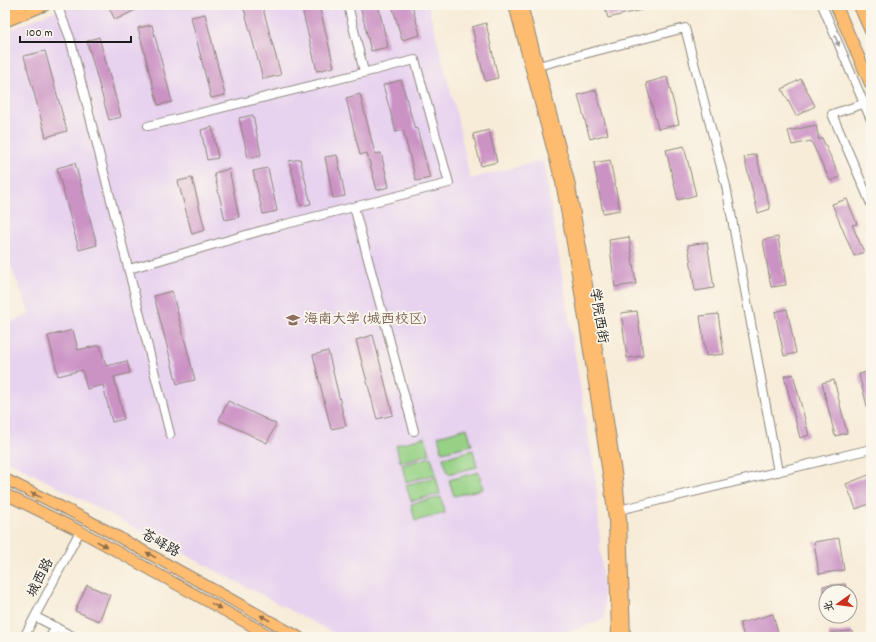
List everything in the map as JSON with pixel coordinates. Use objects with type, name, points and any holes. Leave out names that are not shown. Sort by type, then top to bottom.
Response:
[{"type":"highway","points":[[836,5],[871,84]]},
{"type":"highway","points":[[859,5],[871,32]]},
{"type":"main road","points":[[5,12],[21,5]]},
{"type":"main road","points":[[5,22],[46,5]]},
{"type":"main road","name":"学院西街","points":[[514,5],[535,67],[569,181],[582,252],[616,511],[625,637]]},
{"type":"main road","name":"学院西街","points":[[522,5],[535,67]]},
{"type":"main road","name":"苍峄路","points":[[5,479],[86,519],[299,637]]},
{"type":"main road","name":"苍峄路","points":[[5,494],[80,531],[272,637]]},
{"type":"main road","name":"学院西街","points":[[616,511],[617,637]]},
{"type":"street","points":[[57,5],[70,38],[170,434]]},
{"type":"street","points":[[348,5],[364,72]]},
{"type":"street","points":[[822,5],[871,120]]},
{"type":"street","points":[[535,67],[685,28],[726,186],[778,472]]},
{"type":"street","points":[[129,269],[274,228],[449,183],[415,60],[148,126]]},
{"type":"street","points":[[863,104],[832,114],[871,204]]},
{"type":"street","points":[[354,207],[414,431]]},
{"type":"street","points":[[616,511],[871,449]]},
{"type":"street","name":"城西路","points":[[24,637],[36,617],[80,531]]},
{"type":"street","points":[[36,617],[74,637]]},
{"type":"street","points":[[50,637],[56,627]]},
{"type":"shaded area","name":"海南大学 (城西校区)","points":[[69,5],[428,5],[457,116],[470,179],[543,160],[596,482],[605,619],[553,637],[341,637],[5,459],[5,325],[30,314],[5,251],[5,32]]},
{"type":"green space","points":[[467,428],[472,445],[442,452],[438,436]]},
{"type":"green space","points":[[425,437],[430,454],[400,462],[396,445]]},
{"type":"green space","points":[[473,450],[477,467],[448,474],[443,458]]},
{"type":"green space","points":[[431,457],[436,474],[406,482],[402,465]]},
{"type":"green space","points":[[479,472],[483,489],[454,496],[449,480]]},
{"type":"green space","points":[[436,477],[440,494],[411,501],[406,485]]},
{"type":"green space","points":[[441,497],[445,513],[415,521],[411,504]]},
{"type":"building","points":[[108,5],[146,5],[115,20]]},
{"type":"building","points":[[243,5],[262,5],[281,75],[263,79]]},
{"type":"building","points":[[301,5],[319,5],[334,67],[317,71]]},
{"type":"building","points":[[360,5],[378,5],[388,47],[371,51]]},
{"type":"building","points":[[392,5],[412,5],[420,35],[402,40]]},
{"type":"building","points":[[604,5],[653,5],[654,7],[608,18]]},
{"type":"building","points":[[205,14],[225,95],[211,98],[191,17]]},
{"type":"building","points":[[486,23],[498,78],[485,81],[472,27]]},
{"type":"building","points":[[152,25],[172,102],[158,105],[138,28]]},
{"type":"building","points":[[99,37],[121,117],[109,120],[87,41]]},
{"type":"building","points":[[45,51],[67,131],[46,137],[24,56]]},
{"type":"building","points":[[667,77],[679,124],[658,129],[646,83]]},
{"type":"building","points":[[801,79],[815,106],[796,116],[782,89]]},
{"type":"building","points":[[401,80],[415,129],[417,128],[430,178],[416,181],[403,130],[396,132],[383,85]]},
{"type":"building","points":[[596,90],[608,134],[590,139],[578,95]]},
{"type":"building","points":[[360,94],[375,154],[381,153],[389,187],[377,190],[367,153],[360,155],[346,98]]},
{"type":"building","points":[[253,115],[261,155],[248,158],[239,118]]},
{"type":"building","points":[[816,125],[819,140],[822,138],[840,177],[830,181],[811,141],[792,145],[788,131]]},
{"type":"building","points":[[212,127],[218,158],[207,160],[201,130]]},
{"type":"building","points":[[489,130],[497,162],[481,166],[473,134]]},
{"type":"building","points":[[684,146],[696,195],[678,200],[666,150]]},
{"type":"building","points":[[756,154],[770,209],[758,213],[744,157]]},
{"type":"building","points":[[337,155],[345,196],[333,198],[325,157]]},
{"type":"building","points":[[300,159],[311,204],[301,206],[289,161]]},
{"type":"building","points":[[610,160],[620,210],[603,213],[594,163]]},
{"type":"building","points":[[75,163],[97,245],[79,250],[57,168]]},
{"type":"building","points":[[268,168],[277,211],[263,214],[253,171]]},
{"type":"building","points":[[229,169],[239,217],[225,220],[214,173]]},
{"type":"building","points":[[192,178],[205,230],[192,234],[178,181]]},
{"type":"building","points":[[847,199],[857,224],[852,225],[864,252],[854,256],[832,204]]},
{"type":"building","points":[[629,237],[636,284],[615,287],[609,240]]},
{"type":"building","points":[[778,237],[786,285],[771,287],[763,240]]},
{"type":"building","points":[[707,242],[714,288],[695,291],[688,245]]},
{"type":"building","points":[[172,291],[195,380],[177,384],[154,296]]},
{"type":"building","points":[[787,309],[796,353],[784,356],[775,312]]},
{"type":"building","points":[[637,311],[643,356],[627,358],[621,313]]},
{"type":"building","points":[[718,314],[724,354],[706,356],[700,316]]},
{"type":"building","points":[[73,330],[78,350],[100,345],[106,366],[127,361],[130,373],[114,377],[124,419],[112,422],[103,385],[87,389],[82,370],[58,376],[48,336]]},
{"type":"building","points":[[373,335],[393,415],[377,419],[356,340]]},
{"type":"building","points":[[328,351],[346,426],[331,429],[313,355]]},
{"type":"building","points":[[871,371],[871,413],[869,414],[859,374]]},
{"type":"building","points":[[793,374],[809,435],[800,438],[784,376]]},
{"type":"building","points":[[834,380],[847,433],[835,436],[822,383]]},
{"type":"building","points":[[228,401],[276,424],[267,443],[219,420]]},
{"type":"building","points":[[871,474],[871,503],[856,509],[846,484]]},
{"type":"building","points":[[839,538],[844,570],[819,574],[814,542]]},
{"type":"building","points":[[87,585],[110,595],[99,621],[75,611]]},
{"type":"building","points":[[773,614],[779,637],[744,637],[740,623]]},
{"type":"building","points":[[852,631],[853,637],[829,637],[829,633]]},
{"type":"place","name":"海南大学 (城西校区)","points":[[293,320]]}]
